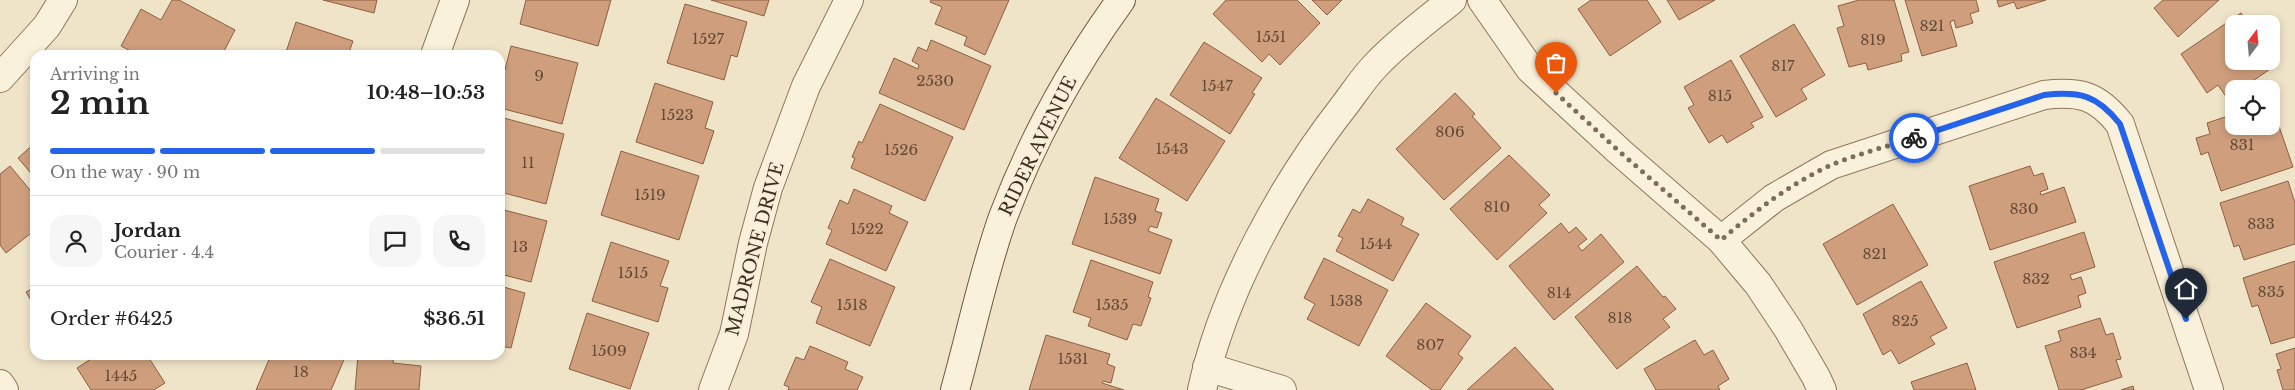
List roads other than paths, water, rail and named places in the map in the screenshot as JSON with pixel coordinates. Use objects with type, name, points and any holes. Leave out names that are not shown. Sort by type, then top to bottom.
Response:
[{"type":"street","points":[[0,78],[48,26],[63,0]]},
{"type":"street","points":[[437,50],[455,0]]},
{"type":"street","name":"MADRONE DRIVE","points":[[713,390],[734,334],[753,244],[768,188],[806,86],[849,0]]},
{"type":"street","name":"RIDER AVENUE","points":[[955,390],[986,272],[1003,218],[1026,164],[1075,69],[1121,0]]},
{"type":"street","points":[[1282,390],[1205,378],[1236,289],[1272,213],[1316,142],[1376,65],[1452,0]]},
{"type":"street","points":[[1482,0],[1530,69],[1621,153],[1721,240],[1758,284],[1797,345],[1822,390]]},
{"type":"street","points":[[1721,240],[1774,198],[1831,165],[2044,95],[2066,92],[2088,96],[2107,107],[2120,124],[2209,390]]},
{"type":"street","points":[[0,384],[4,390]]}]
